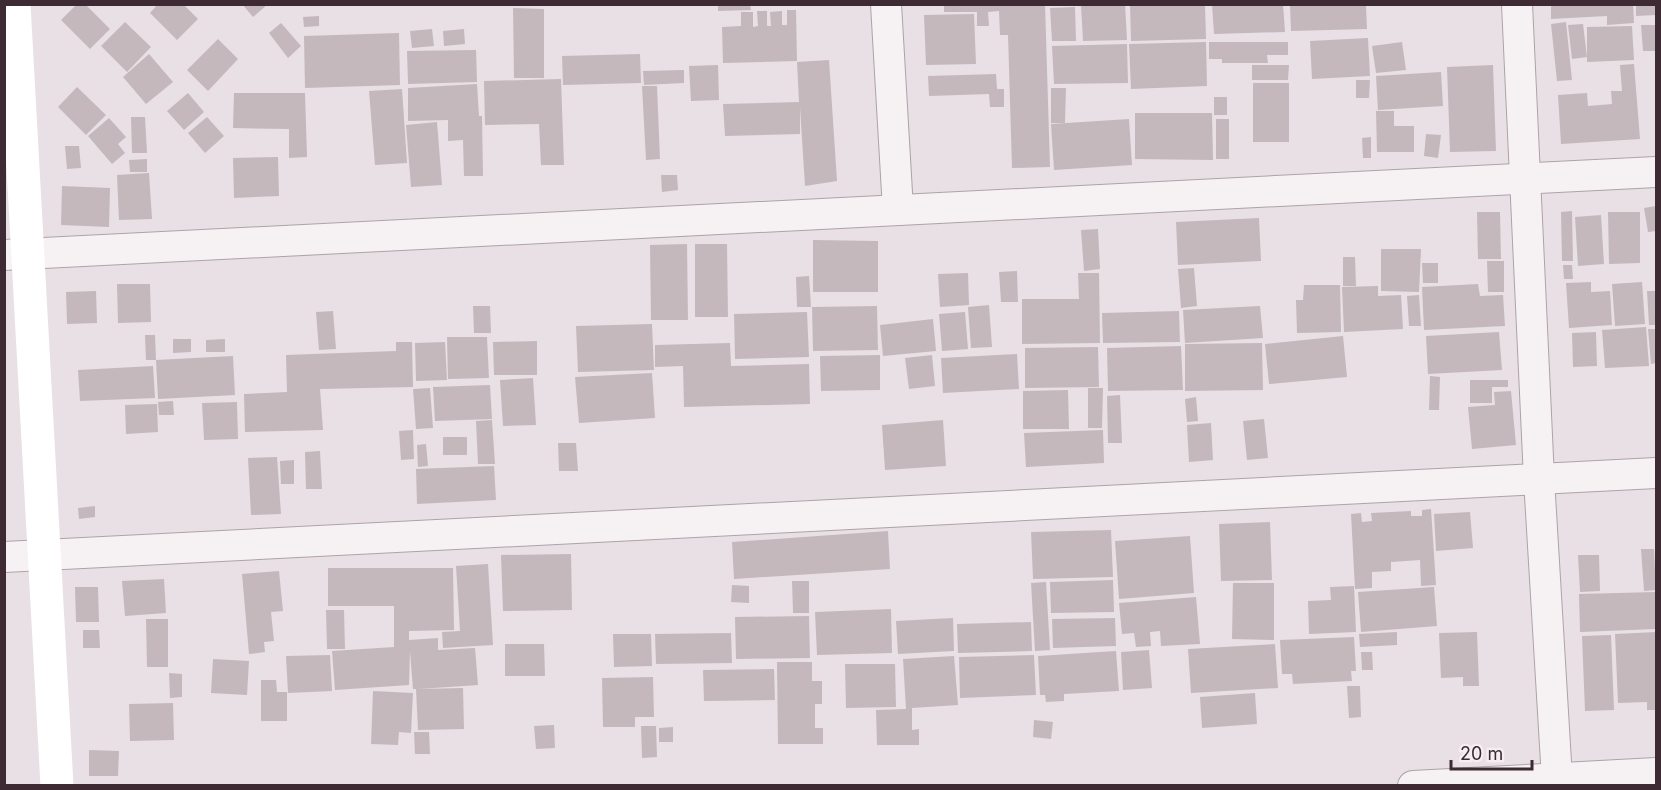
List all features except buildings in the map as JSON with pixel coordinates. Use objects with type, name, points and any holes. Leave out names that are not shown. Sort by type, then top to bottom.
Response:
[{"type":"street","points":[[14,4],[16,255],[45,555],[57,786]]},
{"type":"street","points":[[886,4],[898,210]]},
{"type":"street","points":[[1517,4],[1539,478],[1557,779]]},
{"type":"street","points":[[16,255],[1656,172]]},
{"type":"street","points":[[4,556],[1656,473]]},
{"type":"street","points":[[1413,786],[1656,773]]}]
